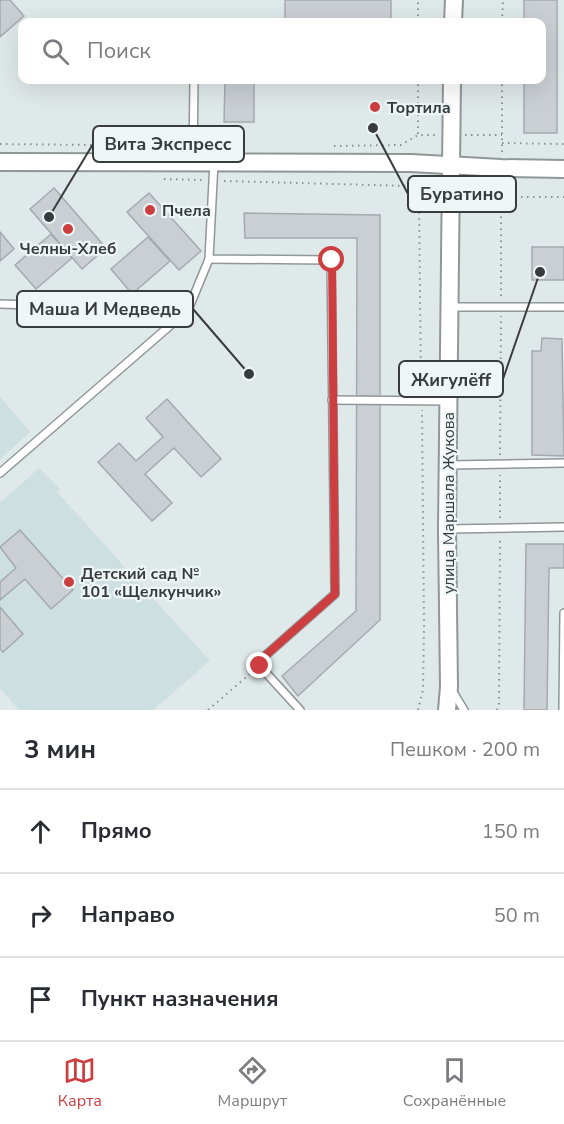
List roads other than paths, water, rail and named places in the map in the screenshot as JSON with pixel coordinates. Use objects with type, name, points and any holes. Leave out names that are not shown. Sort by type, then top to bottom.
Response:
[{"type":"street","points":[[453,18],[454,0]]},
{"type":"street","name":"улица Маршала Жукова","points":[[447,710],[449,687],[447,529],[452,84]]},
{"type":"street","points":[[0,162],[214,162],[564,168]]},
{"type":"lane","points":[[193,162],[194,84]]},
{"type":"lane","points":[[0,473],[188,310],[209,259],[214,162]]},
{"type":"lane","points":[[209,259],[332,260],[335,594],[257,663],[300,710]]},
{"type":"lane","points":[[0,304],[188,310]]},
{"type":"lane","points":[[450,307],[564,306]]},
{"type":"lane","points":[[332,400],[449,400]]},
{"type":"lane","points":[[448,465],[564,463]]},
{"type":"lane","points":[[447,529],[564,527]]},
{"type":"lane","points":[[562,710],[564,613]]},
{"type":"lane","points":[[449,687],[464,710]]},
{"type":"place","name":"Тортила","points":[[375,107]]},
{"type":"place","name":"Буратино","points":[[373,128]]},
{"type":"place","name":"Пчела","points":[[150,210]]},
{"type":"place","name":"Вита Экспресс","points":[[49,217]]},
{"type":"place","name":"Челны-Хлеб","points":[[68,229]]},
{"type":"place","name":"Жигулёff","points":[[540,272]]},
{"type":"place","name":"Маша И Медведь","points":[[249,374]]},
{"type":"place","name":"Детский сад № 101 «Щелкунчик»","points":[[69,582]]}]
